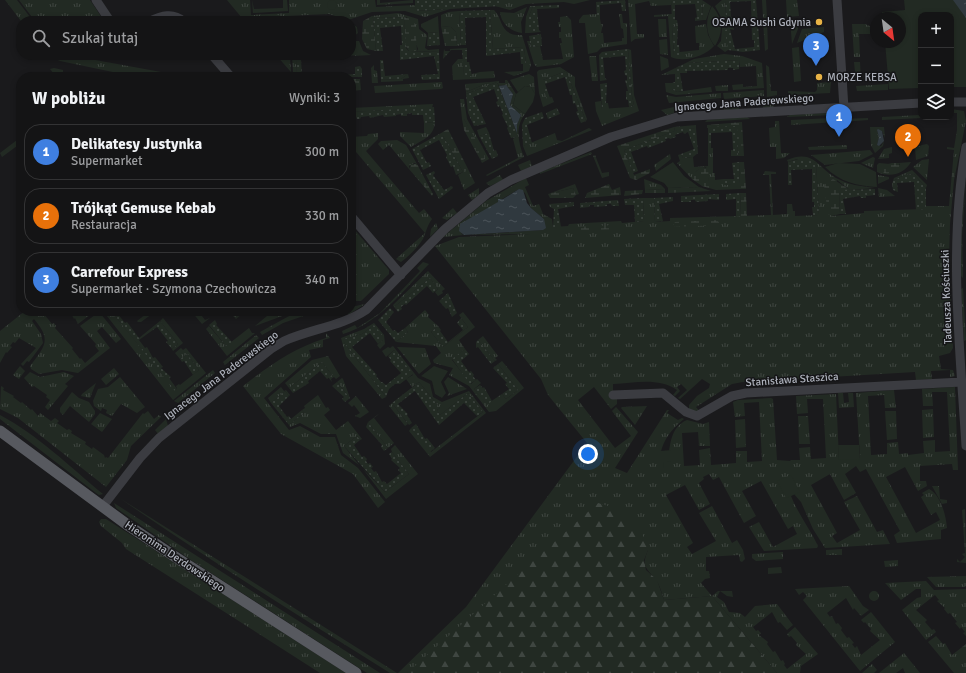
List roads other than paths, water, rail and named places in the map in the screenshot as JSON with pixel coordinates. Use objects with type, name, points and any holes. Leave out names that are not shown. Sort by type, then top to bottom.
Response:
[{"type":"main road","name":"Hieronima Derdowskiego","points":[[0,431],[180,560],[356,673]]},
{"type":"street","points":[[96,0],[107,16]]},
{"type":"street","points":[[837,0],[844,108]]},
{"type":"street","points":[[216,60],[227,72]]},
{"type":"street","points":[[954,102],[966,102]]},
{"type":"street","name":"Ignacego Jana Paderewskiego","points":[[356,316],[372,305],[445,229],[488,193],[511,180],[611,137],[677,118],[918,103]]},
{"type":"street","name":"Tadeusza Kościuszki","points":[[966,147],[958,199],[956,258],[964,361],[962,382],[966,446]]},
{"type":"street","points":[[356,222],[401,275]]},
{"type":"street","name":"Ignacego Jana Paderewskiego","points":[[103,506],[140,458],[159,438],[271,349],[301,333],[347,320],[356,316]]},
{"type":"street","name":"Stanisława Staszica","points":[[613,395],[656,392],[663,393],[686,412],[697,416],[732,396],[746,393],[962,382]]},
{"type":"water","points":[[953,0],[966,0],[966,18]]},
{"type":"water","points":[[506,85],[513,94],[510,105],[521,115],[517,125],[517,133],[499,86]]},
{"type":"water","points":[[878,129],[882,131],[884,141],[879,146],[877,145],[879,137]]},
{"type":"water","points":[[519,189],[523,190],[527,203],[531,208],[544,219],[546,228],[543,230],[464,235],[459,231],[460,224],[498,202],[498,199],[503,199]]},
{"type":"place","name":"OSAMA Sushi Gdynia","points":[[819,22]]},
{"type":"place","name":"Carrefour Express","points":[[816,66]]},
{"type":"place","name":"MORZE KEBSA","points":[[819,77]]},
{"type":"place","name":"Delikatesy Justynka","points":[[839,137]]},
{"type":"place","name":"Trójkąt Gemuse Kebab","points":[[908,157]]}]
